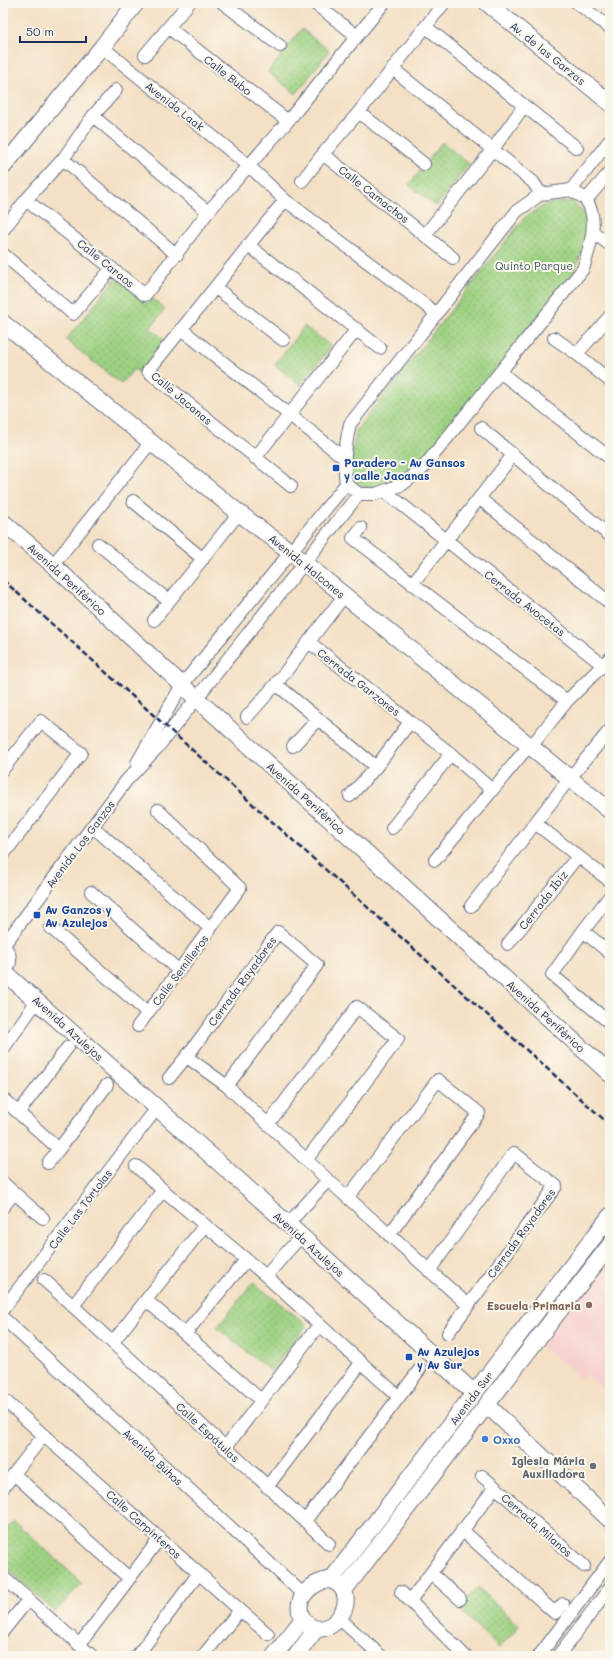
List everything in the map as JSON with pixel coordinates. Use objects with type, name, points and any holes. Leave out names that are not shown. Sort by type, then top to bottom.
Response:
[{"type":"main road","points":[[3,167],[102,47],[136,3]]},
{"type":"main road","name":"Av. de las Garzas","points":[[487,3],[610,103]]},
{"type":"main road","name":"Avenida Halcones","points":[[3,323],[239,513],[291,552],[529,747],[571,777],[610,811]]},
{"type":"main road","name":"Avenida Periférico","points":[[3,522],[53,565],[196,698],[610,1074]]},
{"type":"main road","name":"Avenida Azulejos","points":[[4,973],[157,1108],[293,1219],[300,1236],[474,1393]]},
{"type":"main road","name":"Avenida Sur","points":[[331,1580],[609,1218]]},
{"type":"main road","name":"Avenida Sur","points":[[344,1590],[610,1245]]},
{"type":"main road","name":"Avenida Azulejos","points":[[487,1405],[610,1520]]},
{"type":"main road","points":[[331,1580],[338,1583],[344,1590],[345,1602],[339,1618],[334,1624],[326,1628],[316,1629],[308,1625],[303,1619],[300,1611],[301,1602],[304,1595],[314,1585],[322,1581],[331,1580]]},
{"type":"main road","points":[[274,1656],[303,1619]]},
{"type":"main road","points":[[296,1656],[316,1629]]},
{"type":"street","points":[[145,55],[189,3]]},
{"type":"street","points":[[223,3],[280,46]]},
{"type":"street","points":[[314,3],[357,36]]},
{"type":"street","points":[[248,164],[288,121],[384,3]]},
{"type":"street","points":[[302,181],[359,112],[444,3]]},
{"type":"street","points":[[583,5],[610,28]]},
{"type":"street","points":[[426,27],[577,148]]},
{"type":"street","name":"Calle Bubo","points":[[169,28],[288,121]]},
{"type":"street","name":"Avenida Laak","points":[[102,47],[248,164],[285,200],[437,314]]},
{"type":"street","points":[[393,69],[533,182],[541,194]]},
{"type":"street","points":[[3,230],[26,200],[63,159],[93,116],[116,90]]},
{"type":"street","points":[[425,235],[493,149],[524,106]]},
{"type":"street","points":[[359,112],[424,164]]},
{"type":"street","points":[[93,116],[208,212]]},
{"type":"street","points":[[571,190],[610,140]]},
{"type":"street","name":"Calle Camachos","points":[[323,154],[453,258]]},
{"type":"street","points":[[63,159],[177,255]]},
{"type":"street","name":"Calle Caraos","points":[[26,200],[145,295],[177,255],[208,212],[248,164]]},
{"type":"street","points":[[586,200],[610,172]]},
{"type":"street","points":[[153,744],[165,715],[182,685],[346,484],[343,458],[350,424],[517,211],[541,194],[571,190],[586,200],[592,215],[593,232],[592,243],[583,269],[423,468],[403,484],[386,492],[376,494],[359,494],[346,484]]},
{"type":"street","name":"Calle Jacanas","points":[[285,200],[148,371],[291,486]]},
{"type":"street","points":[[593,232],[607,243]]},
{"type":"street","points":[[248,245],[380,348]]},
{"type":"street","points":[[3,254],[73,314],[112,268]]},
{"type":"street","points":[[216,288],[283,340]]},
{"type":"street","points":[[577,354],[610,316]]},
{"type":"street","points":[[181,329],[343,458]]},
{"type":"street","points":[[255,458],[356,329]]},
{"type":"street","points":[[554,338],[577,354],[610,381]]},
{"type":"street","points":[[500,372],[610,458]]},
{"type":"street","points":[[481,428],[610,536]]},
{"type":"street","points":[[53,565],[151,442]]},
{"type":"street","points":[[412,584],[513,455]]},
{"type":"street","name":"Cerrada Avocetas","points":[[386,492],[446,541],[607,662],[567,700],[529,747]]},
{"type":"street","points":[[153,744],[175,724],[305,564],[359,494]]},
{"type":"street","points":[[479,498],[610,602]]},
{"type":"street","points":[[134,501],[203,559]]},
{"type":"street","points":[[154,620],[239,513]]},
{"type":"street","points":[[361,528],[353,538],[567,700]]},
{"type":"street","points":[[98,544],[169,601]]},
{"type":"street","name":"Cerrada Garzones","points":[[247,717],[276,684],[344,596]]},
{"type":"street","name":"Cerrada Garzones","points":[[309,642],[450,754],[492,790]]},
{"type":"street","points":[[276,684],[376,767]]},
{"type":"street","points":[[165,715],[175,724]]},
{"type":"street","points":[[293,746],[318,718]]},
{"type":"street","points":[[3,769],[41,721],[81,753],[3,855]]},
{"type":"street","name":"Cerrada Garzones","points":[[350,796],[376,767],[410,722]]},
{"type":"street","points":[[470,906],[571,777],[608,735]]},
{"type":"street","name":"Avenida Los Ganzos","points":[[3,945],[93,827],[153,744]]},
{"type":"street","points":[[435,860],[529,747]]},
{"type":"street","points":[[392,828],[450,754]]},
{"type":"street","points":[[158,810],[240,888],[210,928]]},
{"type":"street","points":[[535,823],[610,881]]},
{"type":"street","name":"Calle Semilleros","points":[[51,928],[148,1013],[210,928],[93,827]]},
{"type":"street","name":"Cerrada Ibiz","points":[[508,944],[578,856]]},
{"type":"street","points":[[91,892],[179,970]]},
{"type":"street","points":[[610,896],[552,975],[610,1023]]},
{"type":"street","points":[[583,931],[610,953]]},
{"type":"street","name":"Cerrada Rayadores","points":[[169,1078],[187,1057],[278,932],[317,964],[227,1086]]},
{"type":"street","name":"Avenida Azulejos","points":[[3,945],[9,954],[10,959],[8,969],[4,973]]},
{"type":"street","points":[[3,1049],[37,1001]]},
{"type":"street","points":[[268,1124],[357,1007],[398,1039],[307,1160]]},
{"type":"street","points":[[138,1026],[148,1013]]},
{"type":"street","points":[[19,1112],[68,1047]]},
{"type":"street","points":[[187,1057],[227,1086],[328,1180],[468,1305]]},
{"type":"street","points":[[348,1197],[438,1080],[479,1113],[389,1235]]},
{"type":"street","points":[[48,1163],[107,1085]]},
{"type":"street","points":[[3,1099],[59,1149]]},
{"type":"street","name":"Calle Las Tórtolas","points":[[3,1309],[157,1108]]},
{"type":"street","name":"Cerrada Rayadores","points":[[429,1271],[514,1153],[556,1186],[448,1333]]},
{"type":"street","points":[[136,1166],[266,1276],[399,1397]]},
{"type":"street","points":[[293,1219],[328,1180]]},
{"type":"street","points":[[3,1183],[43,1218]]},
{"type":"street","points":[[73,1306],[163,1190]]},
{"type":"street","points":[[3,1207],[14,1193]]},
{"type":"street","points":[[113,1342],[205,1225]]},
{"type":"street","points":[[266,1276],[300,1236]]},
{"type":"street","points":[[185,1334],[246,1260]]},
{"type":"street","name":"Calle Espátulas","points":[[44,1280],[113,1342],[329,1544]]},
{"type":"street","points":[[146,1300],[262,1400]]},
{"type":"street","name":"Avenida Búhos","points":[[3,1318],[304,1595]]},
{"type":"street","points":[[225,1448],[319,1325]]},
{"type":"street","points":[[267,1486],[361,1363]]},
{"type":"street","points":[[305,1521],[420,1369]]},
{"type":"street","name":"Avenida Azulejos","points":[[474,1393],[487,1405]]},
{"type":"street","name":"Calle Carpinteros","points":[[3,1399],[268,1634]]},
{"type":"street","points":[[3,1488],[44,1435]]},
{"type":"street","points":[[14,1474],[129,1578]]},
{"type":"street","points":[[482,1476],[495,1487]]},
{"type":"street","name":"Cerrada Milanos","points":[[410,1601],[495,1487],[584,1566]]},
{"type":"street","points":[[462,1530],[554,1613],[563,1604]]},
{"type":"street","points":[[79,1645],[160,1538]]},
{"type":"street","points":[[539,1656],[610,1561]]},
{"type":"street","points":[[137,1656],[199,1573]]},
{"type":"street","points":[[431,1573],[460,1599]]},
{"type":"street","points":[[3,1577],[92,1656]]},
{"type":"street","points":[[558,1656],[610,1588]]},
{"type":"street","points":[[401,1592],[465,1656]]},
{"type":"street","points":[[3,1631],[28,1600]]},
{"type":"street","points":[[204,1656],[240,1610]]},
{"type":"street","points":[[339,1618],[381,1656]]},
{"type":"shaded area","name":"Escuela Primaria","points":[[602,1262],[610,1268],[610,1343],[582,1379],[538,1344]]},
{"type":"shaded area","points":[[610,1345],[610,1395],[586,1375]]},
{"type":"green space","points":[[302,29],[329,51],[296,94],[268,72]]},
{"type":"green space","points":[[442,142],[469,164],[436,206],[409,185]]},
{"type":"green space","name":"Quinto Parque","points":[[572,201],[585,214],[588,237],[573,274],[420,463],[392,483],[376,488],[361,486],[355,481],[351,473],[352,455],[357,429],[525,217],[547,204]]},
{"type":"green space","points":[[116,278],[147,304],[152,298],[165,309],[150,328],[166,341],[140,373],[134,369],[121,384],[66,340]]},
{"type":"green space","points":[[304,326],[331,346],[301,385],[275,365]]},
{"type":"green space","points":[[253,1282],[307,1325],[271,1371],[217,1328]]},
{"type":"green space","points":[[14,1521],[82,1583],[55,1612],[3,1565],[3,1533]]},
{"type":"green space","points":[[478,1587],[519,1626],[499,1648],[458,1608]]},
{"type":"railway","points":[[3,580],[610,1125]]},
{"type":"place","name":"Paradero - Av Gansos y calle Jacanas","points":[[336,468]]},
{"type":"place","name":"Av Ganzos y Av Azulejos","points":[[37,915]]},
{"type":"place","name":"Escuela Primaria","points":[[589,1305]]},
{"type":"place","name":"Av Azulejos y Av Sur","points":[[409,1357]]},
{"type":"place","name":"Oxxo","points":[[485,1439]]},
{"type":"place","name":"Iglesia Mária Auxiliadora","points":[[593,1466]]}]
